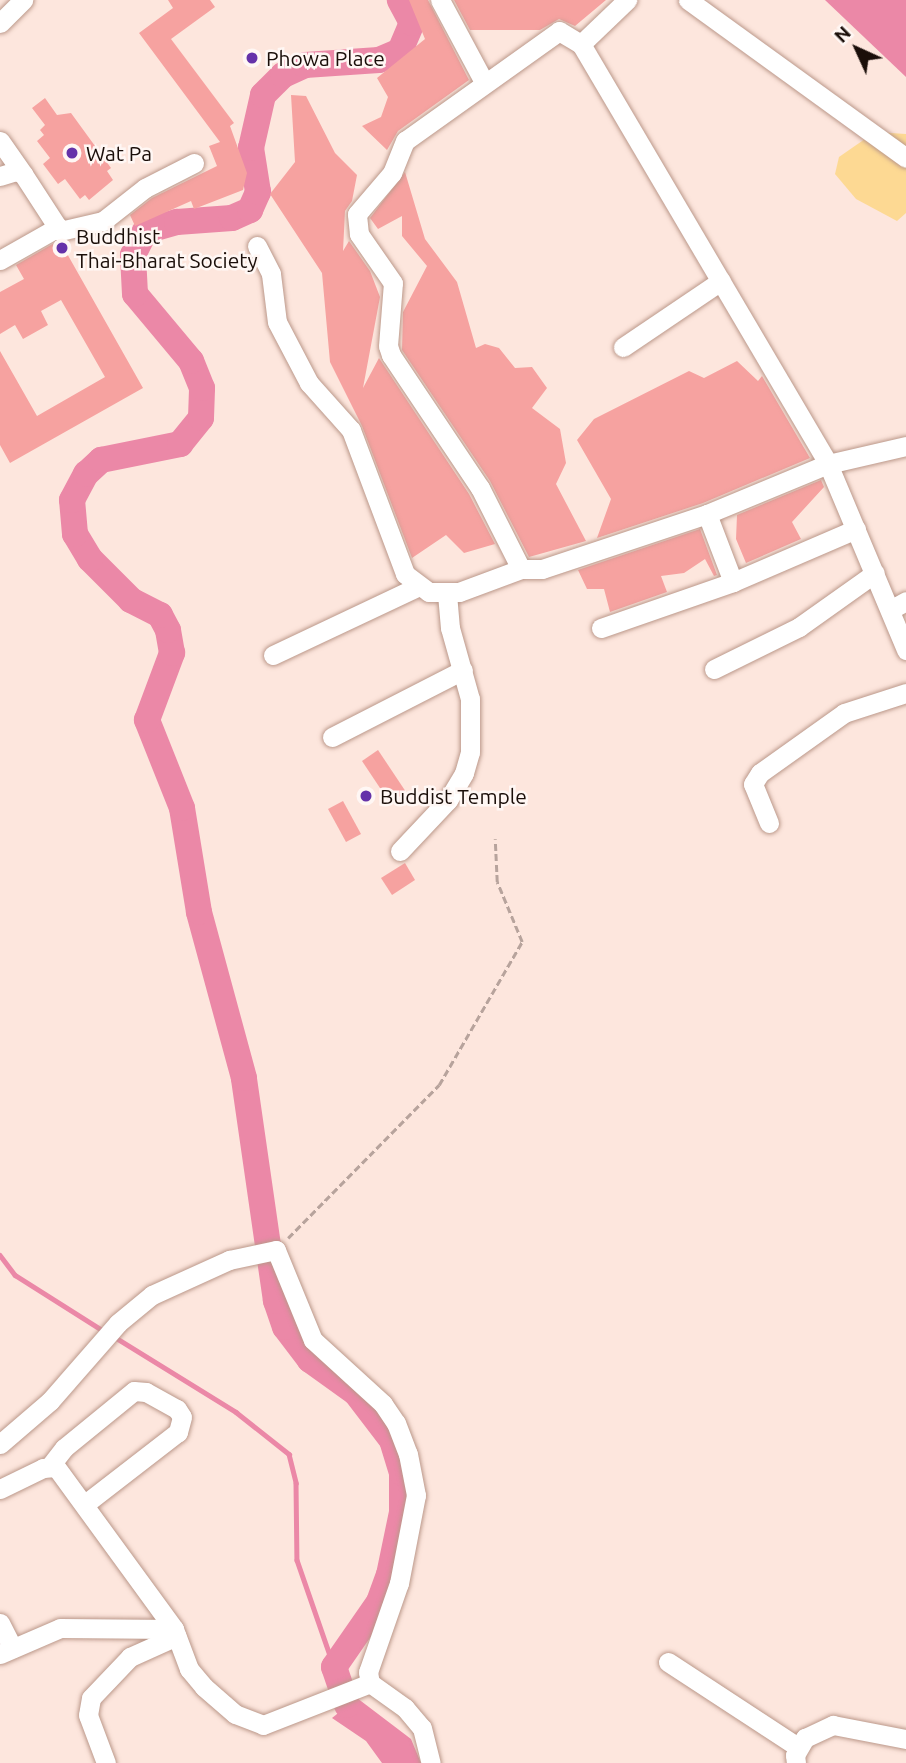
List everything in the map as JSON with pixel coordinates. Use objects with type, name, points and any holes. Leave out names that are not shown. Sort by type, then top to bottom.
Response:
[{"type":"street","points":[[0,23],[23,0]]},
{"type":"street","points":[[440,0],[484,82]]},
{"type":"street","points":[[581,44],[627,0]]},
{"type":"street","points":[[688,0],[906,158]]},
{"type":"street","points":[[521,569],[480,488],[391,355],[388,346],[393,283],[359,234],[357,222],[364,202],[392,173],[405,141],[559,31],[581,44],[828,464],[875,573],[898,605],[906,650]]},
{"type":"street","points":[[0,141],[61,232],[81,230],[103,220],[145,188],[194,163]]},
{"type":"street","points":[[0,176],[16,171],[23,174]]},
{"type":"street","points":[[0,260],[58,227]]},
{"type":"street","points":[[257,246],[271,274],[278,322],[309,383],[351,430],[375,485],[392,548],[417,587]]},
{"type":"street","points":[[622,347],[721,281]]},
{"type":"street","points":[[273,654],[417,587],[459,592],[521,569],[542,569],[707,514],[828,464],[906,446]]},
{"type":"street","points":[[707,514],[733,582]]},
{"type":"street","points":[[601,628],[733,582],[856,529]]},
{"type":"street","points":[[714,669],[799,627],[875,573]]},
{"type":"street","points":[[400,851],[448,800],[464,773],[472,721],[463,670],[450,628],[447,592]]},
{"type":"street","points":[[332,737],[463,670]]},
{"type":"street","points":[[769,823],[753,784],[760,773],[844,713],[906,693]]},
{"type":"street","points":[[0,1444],[50,1401],[118,1323],[159,1291],[254,1252],[276,1250],[313,1340],[335,1364],[377,1396],[396,1423],[416,1486],[399,1583],[369,1665],[370,1683],[417,1721],[431,1763]]},
{"type":"street","points":[[0,1489],[50,1466],[64,1448],[134,1391],[146,1392],[177,1409],[182,1417],[178,1432],[85,1504]]},
{"type":"street","points":[[50,1466],[62,1472],[175,1632],[189,1669],[204,1688],[235,1714],[263,1726],[370,1683]]},
{"type":"street","points":[[0,1623],[6,1651],[60,1628],[175,1632]]},
{"type":"street","points":[[106,1763],[88,1715],[91,1698],[130,1657],[175,1632]]},
{"type":"street","points":[[668,1662],[793,1757],[811,1733],[833,1725],[906,1739]]},
{"type":"path","points":[[276,1250],[439,1085],[522,943],[497,882],[495,839]]},
{"type":"shaded area","points":[[825,0],[906,0],[906,77]]},
{"type":"shaded area","points":[[875,132],[906,134],[906,213],[897,221],[856,199],[835,174],[839,157]]},
{"type":"shaded area","points":[[357,1698],[411,1739],[421,1763],[382,1763],[366,1741],[332,1718]]},
{"type":"building","points":[[168,0],[210,0],[215,7],[171,39],[234,123],[230,126],[247,173],[243,190],[194,209],[191,201],[135,226],[130,215],[152,198],[217,166],[209,146],[220,142],[139,33],[173,8]]},
{"type":"building","points":[[409,0],[428,0],[469,80],[398,131],[387,150],[362,126],[381,117],[388,97],[377,78],[425,39]]},
{"type":"building","points":[[454,0],[606,0],[575,26],[559,19],[540,30],[470,30]]},
{"type":"building","points":[[291,95],[306,96],[335,153],[357,175],[352,201],[345,211],[343,251],[349,241],[370,271],[380,297],[363,388],[379,358],[469,494],[495,544],[464,553],[446,535],[412,558],[362,426],[330,362],[322,273],[270,194],[295,162]]},
{"type":"building","name":"Wat Pa","points":[[45,98],[57,115],[71,113],[111,168],[107,171],[113,180],[89,200],[85,195],[80,199],[65,179],[58,184],[43,164],[50,158],[37,141],[44,135],[40,130],[45,125],[32,108]]},
{"type":"building","points":[[405,172],[425,239],[457,282],[476,348],[485,344],[499,348],[515,368],[532,367],[547,388],[532,408],[560,429],[566,463],[556,484],[586,541],[529,557],[490,481],[402,350],[403,312],[427,266],[402,236],[402,216],[378,229],[370,218]]},
{"type":"building","points":[[56,242],[61,243],[143,388],[10,463],[0,445],[0,351],[37,416],[105,377],[61,300],[41,311],[48,325],[23,339],[15,325],[0,334],[0,292],[24,279],[16,265]]},
{"type":"building","points":[[737,361],[758,381],[762,376],[810,458],[703,503],[597,538],[611,499],[577,440],[594,419],[689,371],[704,378]]},
{"type":"building","points":[[821,480],[824,487],[792,522],[801,539],[746,563],[736,539],[737,515]]},
{"type":"building","points":[[700,529],[717,575],[714,576],[705,559],[684,573],[661,576],[667,592],[610,612],[604,589],[587,589],[578,570]]},
{"type":"building","points":[[378,750],[406,792],[390,803],[362,761]]},
{"type":"building","points":[[343,801],[361,834],[346,842],[328,809]]},
{"type":"building","points":[[405,863],[415,880],[392,895],[381,878]]},
{"type":"waterway","points":[[347,1705],[334,1667],[379,1602],[389,1575],[402,1512],[402,1473],[392,1440],[356,1393],[310,1360],[285,1327],[276,1301],[244,1078],[199,912],[182,808],[147,720],[172,653],[168,630],[160,615],[131,600],[90,559],[75,534],[72,500],[86,474],[101,460],[180,444],[201,418],[202,388],[191,361],[135,294],[133,255],[145,231],[177,222],[232,218],[250,210],[258,192],[251,148],[263,95],[283,75],[305,65],[379,60],[400,51],[412,23],[400,0]]},
{"type":"waterway","points":[[0,1255],[15,1275],[105,1332]]},
{"type":"waterway","points":[[113,1336],[236,1412],[289,1454],[296,1483],[297,1560],[334,1667]]},
{"type":"place","name":"Phowa Place","points":[[252,58]]},
{"type":"place","name":"Wat Pa","points":[[72,153]]},
{"type":"place","name":"Buddhist Thai-Bharat Society","points":[[62,248]]},
{"type":"place","name":"Buddist Temple","points":[[366,796]]}]
